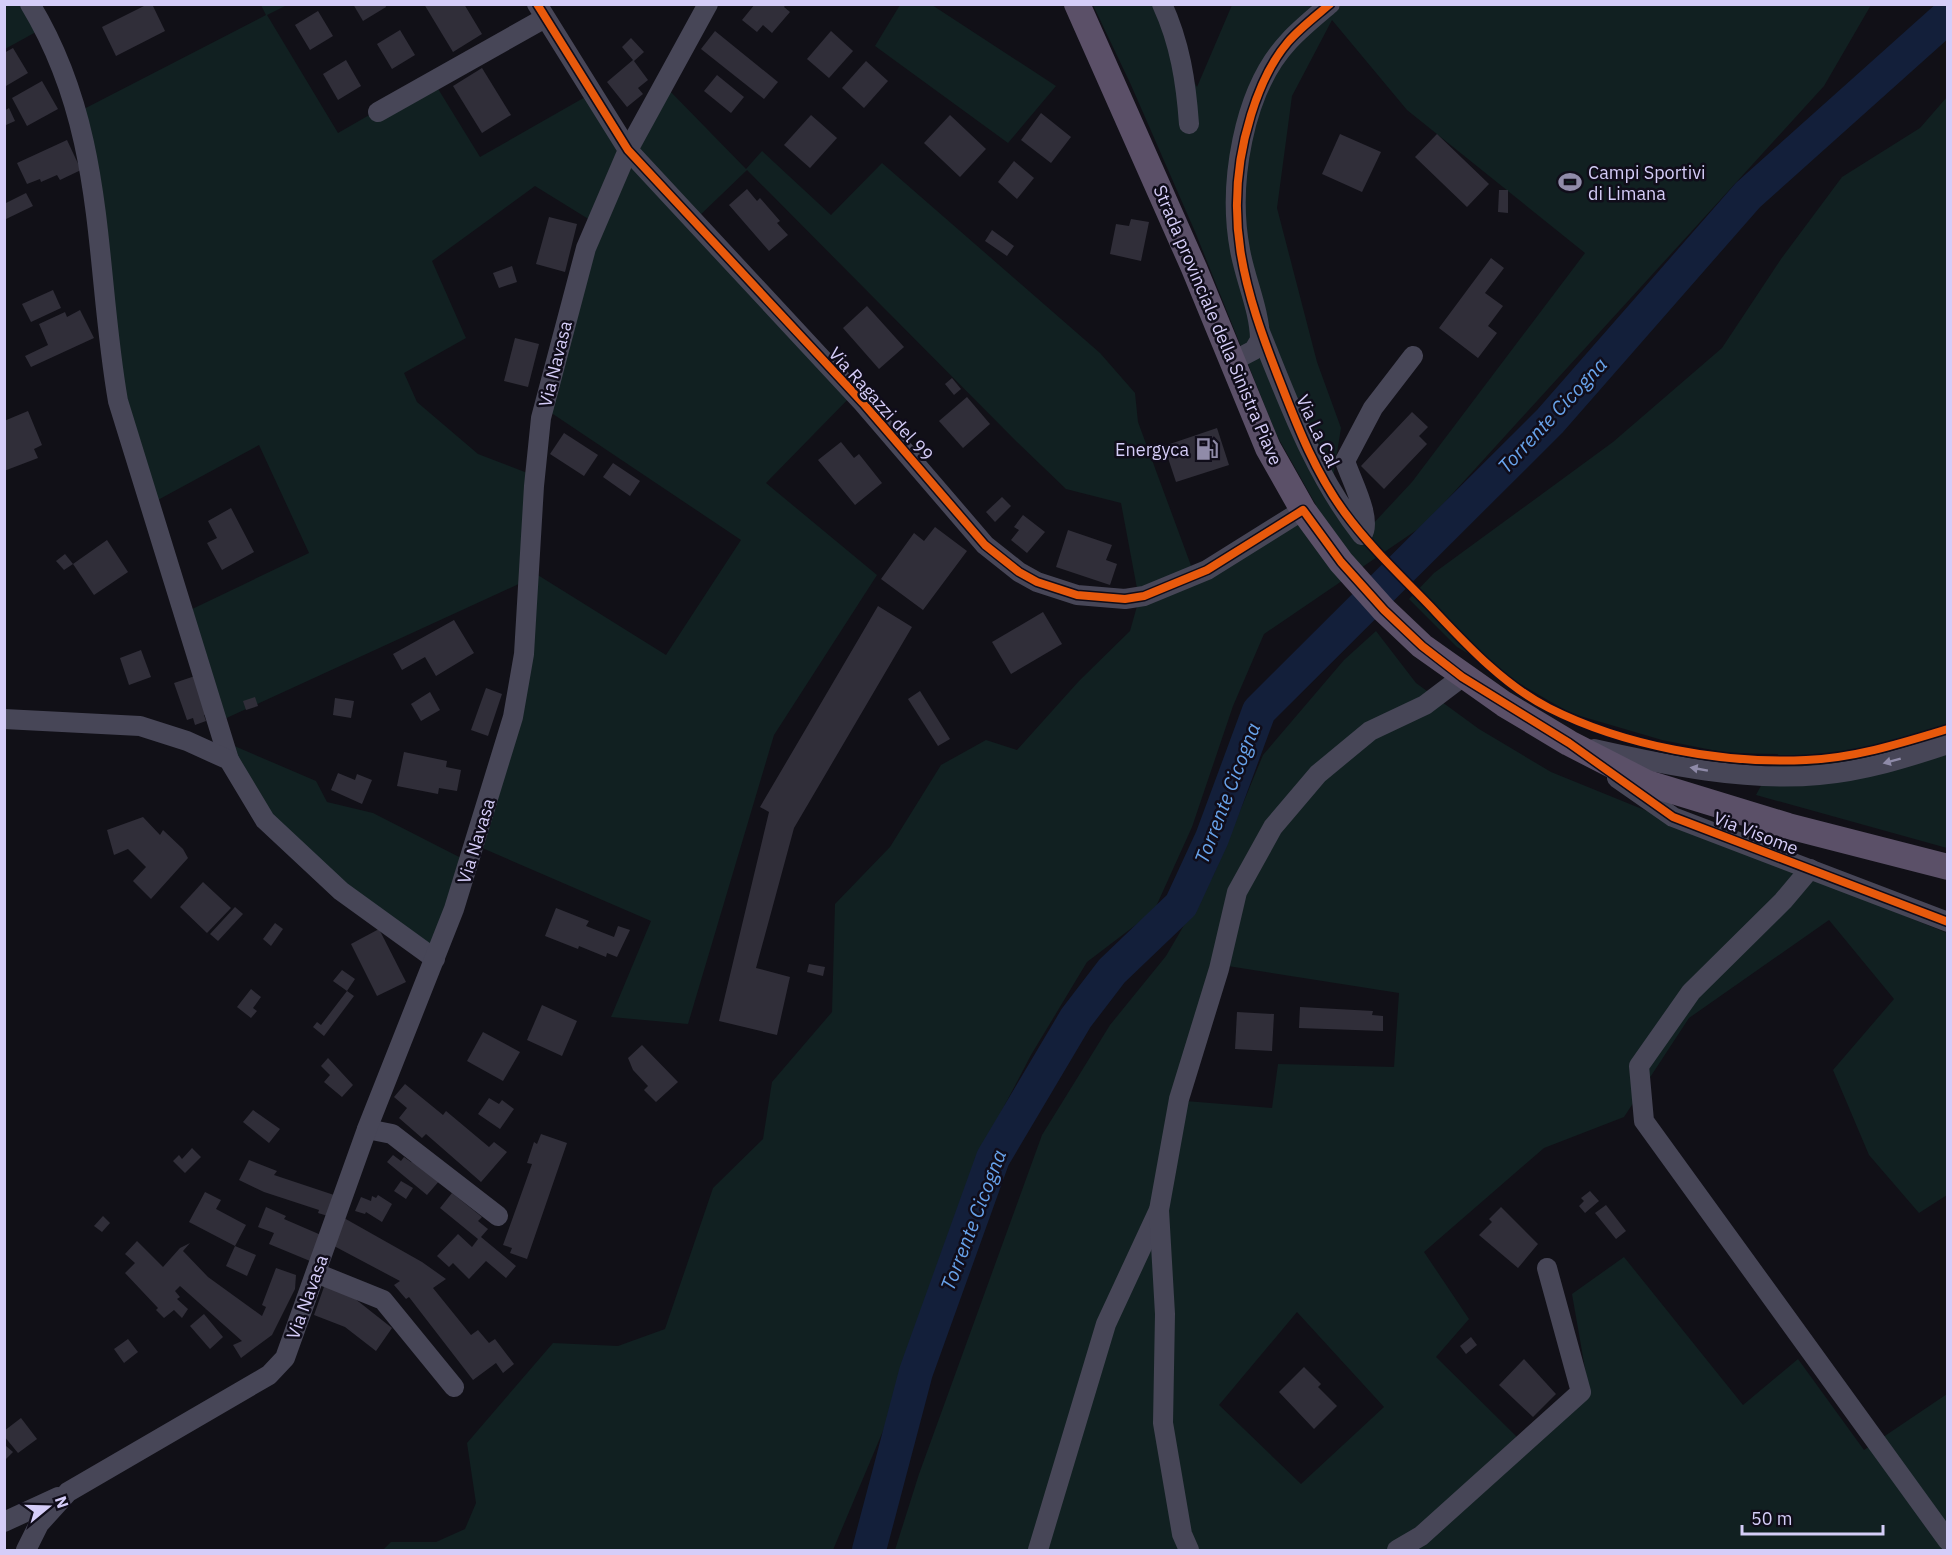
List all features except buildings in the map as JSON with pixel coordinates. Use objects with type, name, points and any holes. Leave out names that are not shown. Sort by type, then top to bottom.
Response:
[{"type":"main road","name":"Strada provinciale della Sinistra Piave","points":[[1077,4],[1190,258],[1268,448],[1303,510],[1341,562],[1384,610],[1422,646],[1462,677],[1569,743],[1647,783],[1788,826],[1947,867]]},
{"type":"street","points":[[30,4],[62,67],[87,151],[101,240],[110,347],[118,401],[228,760],[266,820],[341,891],[435,959]]},
{"type":"street","name":"Via Navasa","points":[[26,1551],[39,1524],[69,1492],[269,1375],[285,1358],[367,1129],[435,959],[469,864],[520,684],[541,418],[548,383],[586,248],[628,150],[708,4]]},
{"type":"street","points":[[1162,4],[1184,69],[1189,124]]},
{"type":"street","points":[[1231,362],[1254,350],[1260,340],[1240,250],[1234,207],[1245,131],[1256,96],[1270,67],[1288,42],[1330,4]]},
{"type":"street","points":[[378,112],[541,11]]},
{"type":"street","name":"Via Ragazzi del 99","points":[[541,11],[628,150],[862,403],[985,545],[1000,559],[1037,582],[1085,596],[1125,599],[1144,596],[1208,570],[1303,510]]},
{"type":"street","name":"Via La Cal","points":[[1260,332],[1316,466],[1343,511],[1362,535],[1366,529],[1366,515],[1355,492],[1346,461],[1373,408],[1413,356]]},
{"type":"street","points":[[1189,1551],[1182,1534],[1163,1423],[1165,1314],[1159,1210],[1179,1099],[1219,969],[1237,892],[1273,827],[1318,774],[1370,731],[1425,705],[1462,677]]},
{"type":"street","points":[[4,718],[140,726],[187,741],[228,760]]},
{"type":"street","points":[[1569,743],[1725,774],[1817,776],[1858,770],[1947,744]]},
{"type":"street","name":"Via Visome","points":[[1569,743],[1673,818],[1947,922]]},
{"type":"street","points":[[1810,869],[1783,901],[1691,992],[1639,1066],[1644,1121],[1947,1540]]},
{"type":"street","points":[[367,1129],[392,1134],[498,1216]]},
{"type":"street","points":[[1038,1551],[1106,1324],[1159,1210]]},
{"type":"street","points":[[1397,1551],[1421,1536],[1581,1392],[1547,1268]]},
{"type":"street","points":[[316,1273],[383,1300],[454,1387]]},
{"type":"street","points":[[4,1522],[69,1492]]},
{"type":"shaded area","points":[[4,5],[32,5],[45,27],[5,49]]},
{"type":"shaded area","points":[[261,5],[287,5],[267,15],[338,133],[432,79],[480,157],[594,92],[631,150],[667,88],[746,169],[762,151],[831,215],[882,163],[1100,353],[1135,393],[1138,422],[1193,571],[1316,505],[1276,434],[1196,234],[1131,85],[1093,5],[1154,5],[1197,87],[1232,5],[1871,5],[1824,86],[1424,525],[1264,634],[1233,706],[1192,827],[1154,911],[1087,962],[1031,1055],[976,1160],[888,1419],[833,1550],[383,1550],[391,1542],[436,1542],[465,1529],[476,1503],[467,1443],[553,1343],[618,1346],[665,1329],[713,1188],[763,1139],[772,1082],[832,1012],[835,904],[890,847],[941,765],[986,740],[1017,750],[1079,681],[1130,631],[1139,599],[1121,503],[1066,489],[747,170],[696,219],[855,392],[766,483],[877,575],[774,735],[688,1024],[611,1017],[651,921],[473,844],[510,715],[523,582],[220,721],[188,611],[309,553],[259,445],[156,501],[133,434],[78,112],[266,15]],"holes":[[[1332,20],[1407,110],[1585,253],[1412,482],[1358,540],[1330,496],[1341,428],[1317,362],[1277,208],[1292,96]],[[535,186],[590,220],[541,406],[741,540],[666,655],[533,572],[530,474],[478,454],[417,402],[404,373],[466,338],[432,261]]]},
{"type":"shaded area","points":[[900,5],[932,5],[1056,86],[1008,143],[875,46]]},
{"type":"shaded area","points":[[1947,97],[1947,848],[1756,795],[1778,754],[1727,753],[1662,740],[1570,713],[1457,647],[1409,599],[1434,573],[1613,442],[1722,348],[1781,259],[1842,177],[1920,128]]},
{"type":"shaded area","points":[[1376,631],[1416,683],[1479,729],[1551,772],[1947,933],[1947,1195],[1919,1213],[1869,1155],[1833,1070],[1894,999],[1829,920],[1689,1018],[1624,1117],[1544,1148],[1424,1252],[1469,1319],[1436,1357],[1517,1437],[1587,1380],[1572,1294],[1624,1257],[1743,1405],[1798,1359],[1864,1450],[1947,1394],[1947,1550],[895,1550],[919,1474],[1042,1135],[1110,1025],[1166,956],[1214,874],[1263,755],[1344,660]],"holes":[[[1228,966],[1399,993],[1394,1067],[1278,1064],[1272,1108],[1173,1100]],[[1297,1312],[1384,1407],[1301,1484],[1219,1405]]]},
{"type":"shaded area","points":[[225,742],[316,781],[327,802],[373,813],[467,861],[429,960],[266,825]]},
{"type":"waterway","name":"Torrente Cicogna","points":[[869,1550],[916,1372],[993,1158],[1076,1018],[1112,971],[1181,905],[1212,838],[1259,711],[1550,421],[1748,195],[1948,16]]},
{"type":"cycle path","points":[[537,4],[628,150],[863,403],[985,545],[1019,572],[1037,582],[1077,595],[1125,599],[1144,596],[1207,570],[1303,510],[1341,562],[1384,610],[1422,646],[1462,677],[1569,743],[1673,817],[1948,922]]},
{"type":"cycle path","points":[[1330,4],[1288,42],[1270,67],[1261,86],[1242,151],[1237,186],[1237,219],[1240,251],[1256,316],[1294,417],[1325,483],[1365,538],[1485,662],[1516,688],[1549,708],[1609,733],[1675,750],[1708,755],[1741,759],[1806,760],[1878,749],[1948,729]]},
{"type":"place","name":"Campi Sportivi di Limana","points":[[1570,182]]},
{"type":"place","name":"Energyca","points":[[1207,449]]}]
